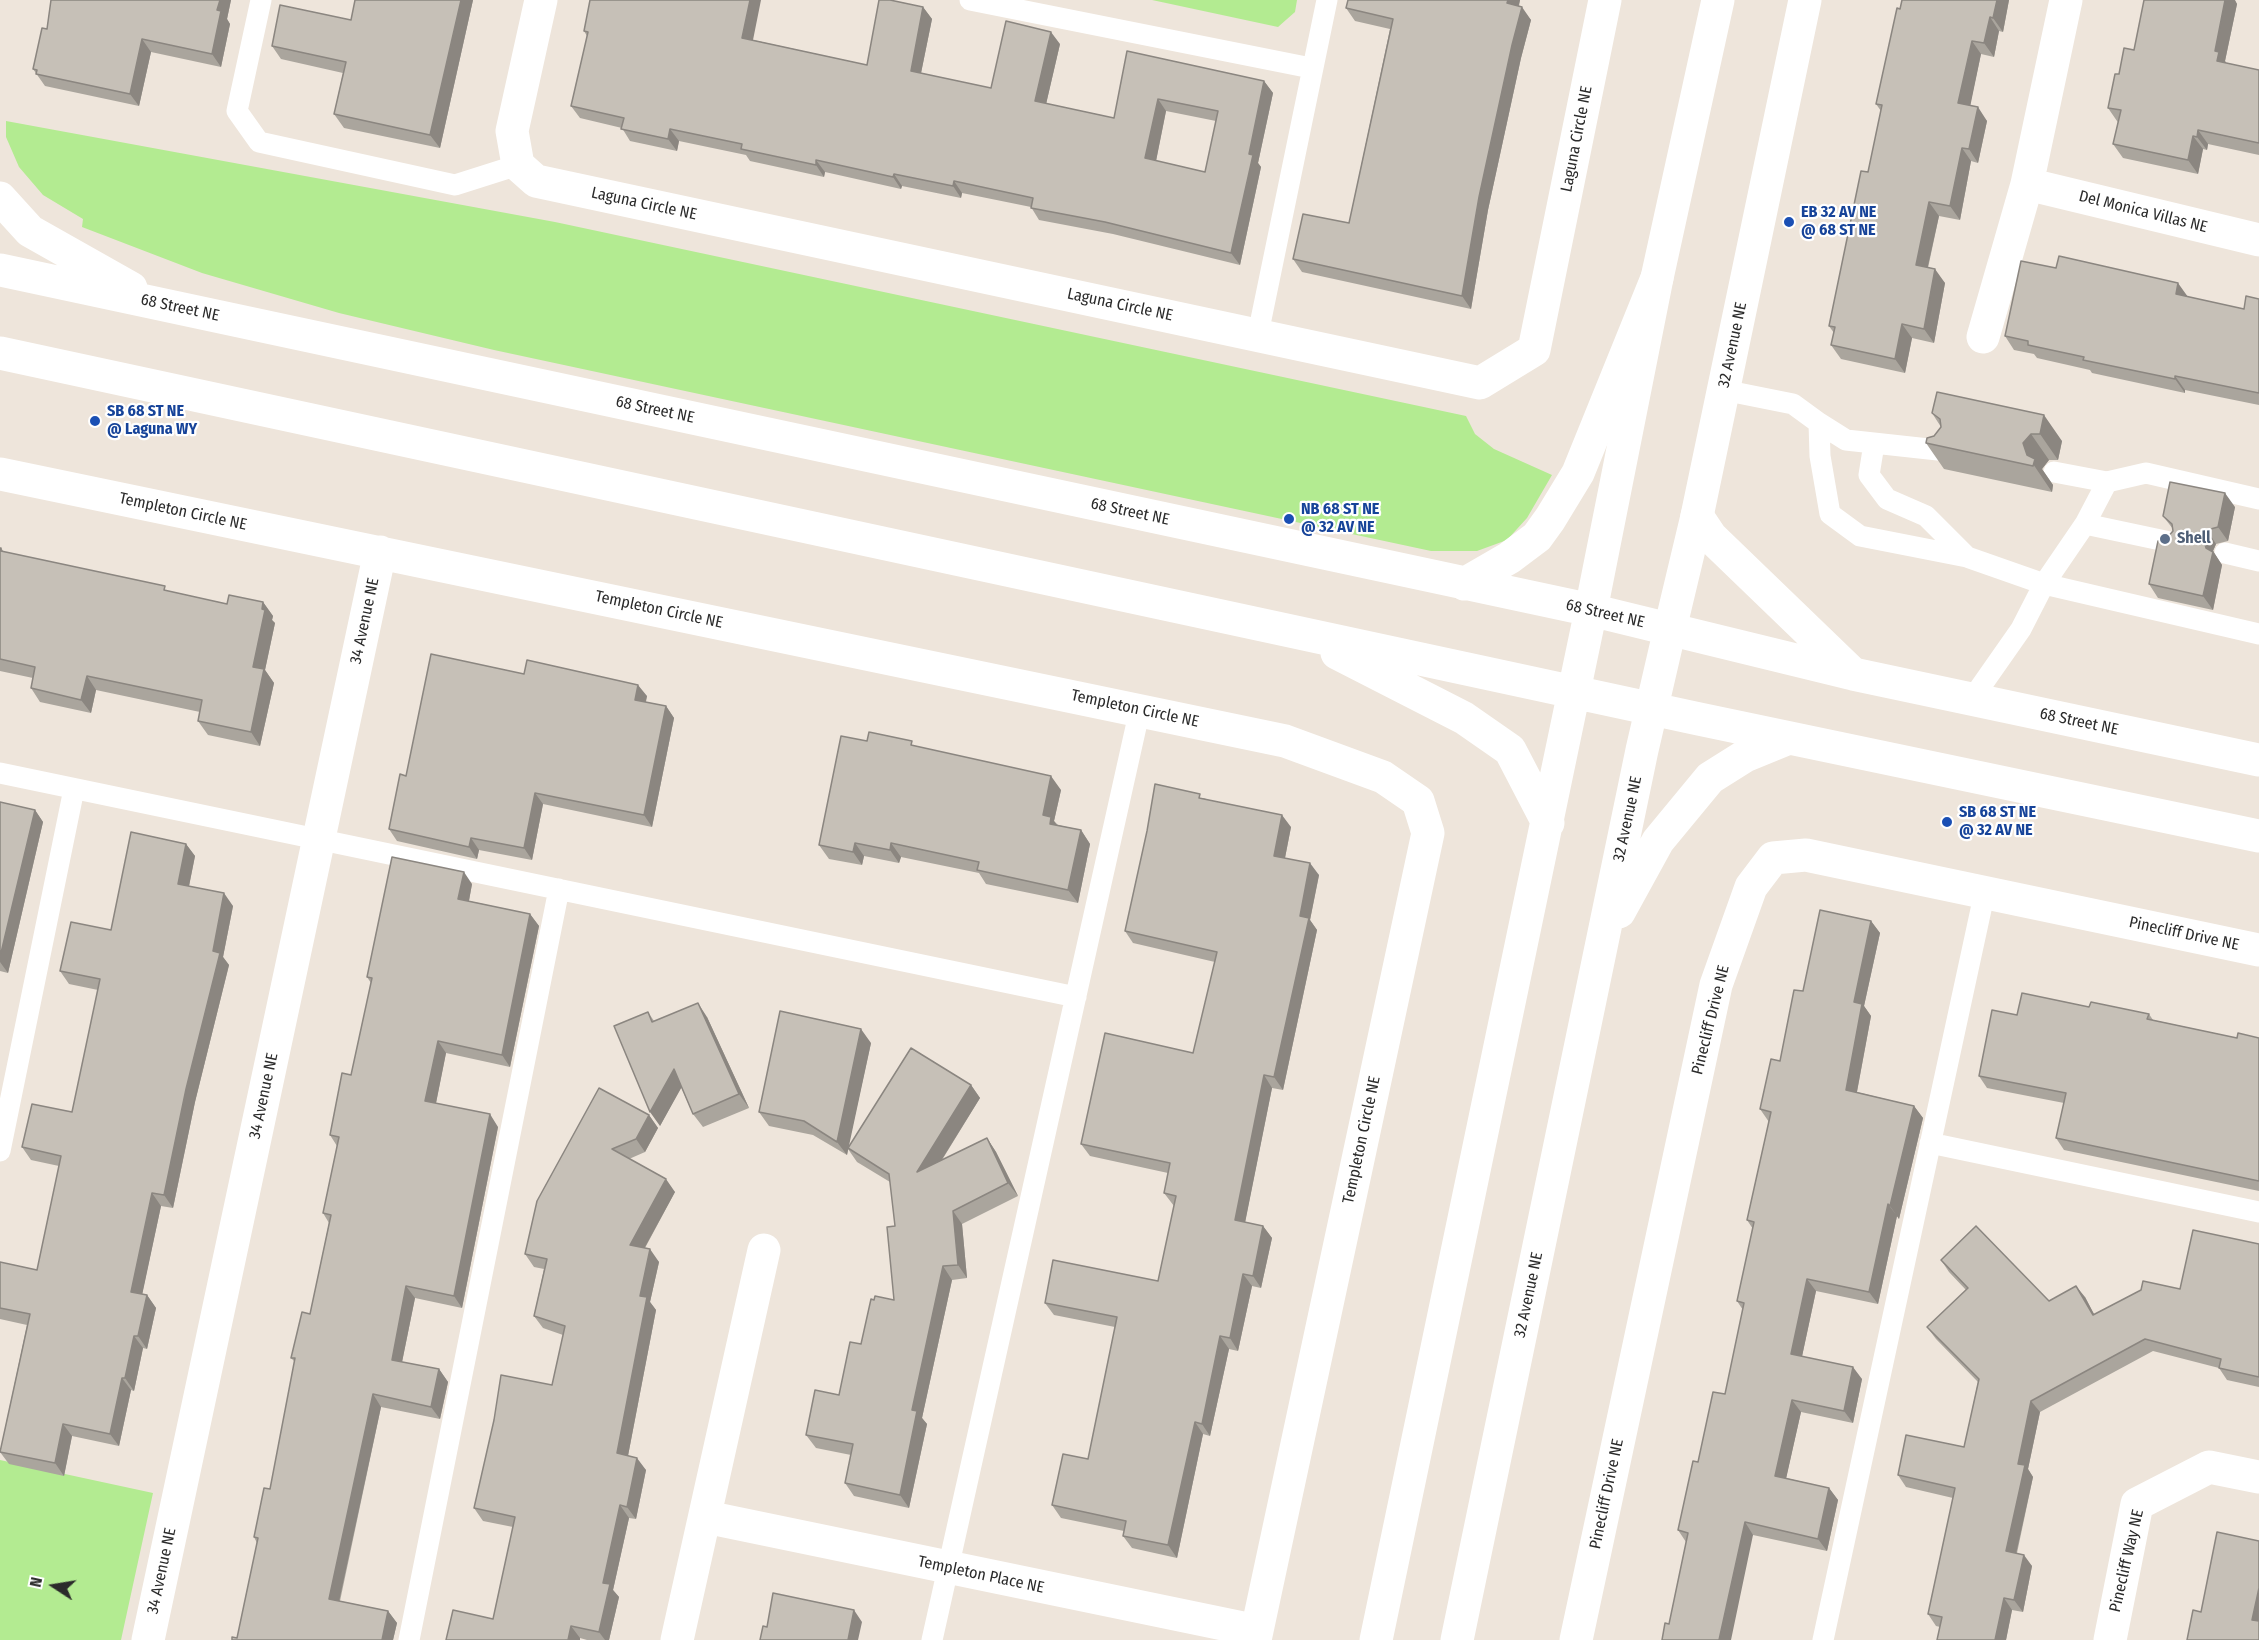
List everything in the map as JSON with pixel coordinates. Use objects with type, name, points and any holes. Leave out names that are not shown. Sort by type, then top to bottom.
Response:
[{"type":"street","points":[[518,165],[512,131],[541,0]]},
{"type":"street","name":"Laguna Circle NE","points":[[518,165],[536,181],[1480,383],[1534,350],[1605,0]]},
{"type":"street","points":[[1376,1640],[1548,823],[1657,278],[1719,0]]},
{"type":"street","name":"32 Avenue NE","points":[[1456,1640],[1652,709],[1697,516],[1805,0]]},
{"type":"street","points":[[1983,337],[2027,184],[2066,0]]},
{"type":"street","name":"Del Monica Villas NE","points":[[2027,184],[2259,240]]},
{"type":"street","points":[[0,198],[30,231],[158,304]]},
{"type":"street","name":"68 Street NE","points":[[0,270],[1591,610],[1853,674],[2259,760]]},
{"type":"street","points":[[1464,584],[1509,558],[1537,537],[1550,519],[1578,473],[1657,278]]},
{"type":"street","points":[[0,353],[1652,709],[2259,836]]},
{"type":"street","name":"Templeton Circle NE","points":[[0,474],[1140,709],[1285,741],[1383,777],[1418,801],[1428,833],[1256,1635]]},
{"type":"street","points":[[1697,516],[1711,537],[1853,674]]},
{"type":"street","name":"34 Avenue NE","points":[[148,1640],[380,552]]},
{"type":"street","points":[[1298,633],[1464,718],[1510,750],[1548,823]]},
{"type":"street","points":[[1603,942],[1658,841],[1710,778],[1745,756],[1789,738]]},
{"type":"street","name":"Pinecliff Drive NE","points":[[1576,1640],[1716,985],[1751,887],[1773,858],[1806,855],[2259,950]]},
{"type":"street","points":[[677,1640],[764,1250]]},
{"type":"street","name":"Pinecliff Way NE","points":[[2110,1640],[2137,1504],[2209,1467],[2259,1477]]},
{"type":"street","name":"Templeton Place NE","points":[[706,1518],[1256,1635]]},
{"type":"lane","points":[[261,0],[237,111],[259,142],[455,185],[518,165]]},
{"type":"lane","points":[[970,0],[1311,68]]},
{"type":"lane","points":[[1258,334],[1311,68],[1327,0]]},
{"type":"lane","points":[[1723,390],[1793,404],[1846,440],[1947,451]]},
{"type":"lane","points":[[1819,423],[1820,456],[1830,514],[1860,536],[1967,557],[2044,584],[2259,634]]},
{"type":"lane","points":[[1874,444],[1869,475],[1887,499],[1926,516],[1967,557]]},
{"type":"lane","points":[[2054,472],[2107,482],[2146,473],[2259,499]]},
{"type":"lane","points":[[1972,699],[2021,629],[2044,584],[2085,524],[2107,482]]},
{"type":"lane","points":[[2085,524],[2170,542]]},
{"type":"lane","points":[[2225,553],[2259,561]]},
{"type":"lane","points":[[932,1640],[1140,709]]},
{"type":"lane","points":[[0,773],[1076,997]]},
{"type":"lane","points":[[0,1151],[74,789]]},
{"type":"lane","points":[[409,1640],[559,890]]},
{"type":"lane","points":[[1823,1640],[1985,891]]},
{"type":"lane","points":[[1930,1143],[2259,1212]]},
{"type":"green space","points":[[1152,0],[1297,0],[1295,12],[1278,27]]},
{"type":"green space","points":[[6,121],[555,222],[1466,416],[1475,434],[1494,449],[1552,475],[1527,518],[1507,540],[1477,551],[1431,551],[494,350],[339,313],[202,273],[82,227],[83,219],[43,195],[19,167],[6,137]]},
{"type":"green space","points":[[0,1460],[153,1493],[121,1640],[0,1640]]},
{"type":"building","points":[[51,0],[220,0],[217,10],[221,11],[212,54],[142,39],[130,94],[36,74],[37,70],[33,69],[42,28],[47,29]]},
{"type":"building","points":[[355,0],[461,0],[430,135],[334,114],[346,62],[272,46],[280,5],[351,20]]},
{"type":"building","points":[[590,0],[750,0],[742,38],[867,65],[879,0],[890,0],[923,7],[911,71],[991,88],[1006,21],[1051,32],[1035,101],[1114,118],[1127,51],[1264,81],[1249,154],[1253,155],[1231,253],[1105,222],[1031,208],[1033,198],[954,181],[953,186],[894,174],[893,177],[816,160],[816,165],[741,149],[742,144],[670,129],[668,139],[621,129],[624,118],[571,106],[588,32],[584,31]],"holes":[[[1158,99],[1218,111],[1205,172],[1145,158]]]},
{"type":"building","points":[[1348,0],[1508,0],[1507,3],[1522,7],[1479,197],[1462,296],[1293,259],[1303,214],[1349,223],[1393,19],[1346,8]]},
{"type":"building","points":[[1902,0],[1997,0],[1984,43],[1972,41],[1958,103],[1978,107],[1969,149],[1962,148],[1950,206],[1929,202],[1916,265],[1935,269],[1924,329],[1902,324],[1895,359],[1831,345],[1835,327],[1829,326],[1861,171],[1868,172],[1882,105],[1876,104],[1897,8],[1900,9]]},
{"type":"building","points":[[2144,0],[2225,0],[2215,51],[2219,52],[2217,61],[2259,70],[2259,143],[2198,130],[2197,137],[2193,136],[2188,160],[2113,144],[2121,110],[2108,108],[2115,74],[2119,74],[2124,48],[2134,50]]},
{"type":"building","points":[[2059,256],[2178,283],[2176,294],[2244,309],[2246,296],[2259,299],[2259,393],[2083,360],[2084,357],[2028,345],[2028,341],[2005,336],[2021,261],[2056,268]]},
{"type":"building","points":[[1937,392],[2044,415],[2040,434],[2031,434],[2023,443],[2027,455],[2035,459],[2033,466],[1926,443],[1927,438],[1934,436],[1941,427],[1940,419],[1932,413]]},
{"type":"building","points":[[2170,482],[2225,493],[2218,527],[2207,530],[2203,537],[2206,548],[2213,552],[2203,596],[2149,584],[2158,541],[2165,540],[2173,531],[2172,524],[2163,516]]},
{"type":"building","points":[[0,548],[1,551],[165,586],[164,590],[227,604],[229,595],[263,602],[262,609],[265,610],[253,667],[264,669],[251,732],[198,721],[202,700],[87,676],[81,700],[31,688],[35,667],[0,659]]},
{"type":"building","points":[[431,654],[524,674],[527,660],[638,685],[635,700],[666,706],[644,815],[535,793],[524,848],[471,838],[469,847],[389,829],[400,774],[406,776]]},
{"type":"building","points":[[869,732],[912,741],[911,745],[1051,776],[1043,815],[1051,817],[1050,824],[1081,830],[1068,890],[977,870],[979,862],[891,843],[890,850],[855,843],[853,852],[819,845],[841,736],[867,741]]},
{"type":"building","points":[[1155,784],[1200,794],[1199,798],[1282,815],[1274,856],[1310,863],[1300,916],[1309,918],[1274,1077],[1264,1075],[1235,1220],[1263,1226],[1253,1276],[1243,1274],[1230,1338],[1220,1336],[1202,1424],[1195,1422],[1168,1545],[1123,1536],[1126,1521],[1052,1505],[1063,1454],[1088,1459],[1117,1317],[1045,1303],[1053,1260],[1158,1281],[1176,1196],[1164,1193],[1170,1163],[1081,1144],[1105,1033],[1193,1053],[1217,952],[1125,931]]},
{"type":"building","points":[[0,802],[35,810],[0,957]]},
{"type":"building","points":[[131,832],[186,844],[178,884],[224,893],[213,951],[220,953],[186,1089],[164,1195],[152,1193],[131,1292],[147,1295],[138,1336],[134,1336],[125,1378],[122,1378],[110,1434],[63,1424],[55,1463],[0,1452],[30,1314],[0,1308],[0,1262],[37,1270],[61,1156],[22,1147],[32,1104],[72,1112],[100,979],[60,971],[71,922],[111,930]]},
{"type":"building","points":[[392,857],[464,872],[458,899],[530,914],[502,1055],[438,1041],[425,1101],[490,1114],[454,1296],[406,1286],[392,1360],[439,1369],[431,1407],[373,1394],[329,1599],[388,1611],[382,1640],[232,1640],[232,1637],[237,1638],[258,1538],[254,1537],[264,1488],[270,1489],[295,1358],[291,1358],[302,1312],[310,1314],[331,1215],[323,1213],[339,1137],[330,1135],[342,1073],[351,1075],[372,978],[367,977]]},
{"type":"building","points":[[1820,910],[1871,921],[1854,1002],[1862,1004],[1846,1090],[1914,1106],[1890,1206],[1888,1204],[1869,1292],[1807,1279],[1791,1354],[1853,1367],[1844,1411],[1792,1400],[1775,1476],[1829,1488],[1818,1539],[1745,1522],[1719,1640],[1662,1640],[1665,1623],[1669,1624],[1688,1533],[1678,1530],[1693,1461],[1698,1462],[1713,1392],[1725,1394],[1744,1303],[1737,1301],[1754,1222],[1747,1220],[1771,1112],[1760,1109],[1771,1059],[1780,1061],[1794,990],[1803,991]]},
{"type":"building","points":[[2022,993],[2089,1007],[2091,1002],[2149,1014],[2147,1019],[2237,1038],[2238,1033],[2259,1038],[2259,1181],[2056,1138],[2066,1093],[1979,1076],[1992,1010],[2017,1015]]},
{"type":"building","points":[[698,1003],[739,1094],[693,1114],[674,1069],[650,1112],[614,1026],[648,1012],[652,1022]]},
{"type":"building","points":[[780,1011],[861,1029],[837,1142],[804,1121],[759,1112]]},
{"type":"building","points":[[911,1048],[971,1085],[917,1172],[987,1138],[1008,1183],[953,1211],[958,1265],[943,1266],[912,1410],[917,1411],[900,1495],[845,1483],[853,1444],[806,1435],[815,1390],[839,1395],[850,1342],[861,1344],[871,1299],[874,1300],[875,1296],[894,1300],[887,1227],[895,1226],[889,1174],[848,1148]]},
{"type":"building","points":[[599,1088],[649,1115],[636,1139],[612,1149],[666,1179],[630,1245],[650,1249],[640,1296],[647,1297],[617,1453],[637,1458],[627,1507],[620,1505],[603,1583],[610,1584],[599,1632],[571,1626],[568,1640],[446,1640],[453,1610],[493,1619],[515,1517],[474,1508],[494,1420],[501,1375],[552,1385],[565,1326],[534,1316],[547,1259],[525,1254],[537,1201]]},
{"type":"building","points":[[1976,1226],[2049,1301],[2076,1286],[2093,1315],[2141,1290],[2143,1281],[2180,1289],[2193,1230],[2259,1244],[2259,1377],[2219,1368],[2221,1359],[2145,1339],[2031,1401],[2018,1464],[2025,1465],[2006,1551],[2024,1555],[2014,1600],[2004,1598],[1995,1640],[1937,1640],[1942,1617],[1928,1614],[1955,1488],[1898,1475],[1906,1435],[1964,1447],[1979,1379],[1927,1327],[1968,1288],[1941,1260]]},
{"type":"building","points":[[2217,1532],[2259,1541],[2259,1588],[2252,1620],[2259,1621],[2259,1640],[2187,1640],[2193,1610],[2201,1612]]},
{"type":"building","points":[[773,1593],[854,1610],[848,1640],[760,1640],[763,1626],[767,1627]]},
{"type":"place","name":"EB 32 AV NE @ 68 ST NE","points":[[1789,222]]},
{"type":"place","name":"SB 68 ST NE @ Laguna WY","points":[[95,421]]},
{"type":"place","name":"NB 68 ST NE @ 32 AV NE","points":[[1289,519]]},
{"type":"place","name":"Shell","points":[[2165,539]]},
{"type":"place","name":"SB 68 ST NE @ 32 AV NE","points":[[1947,822]]}]
